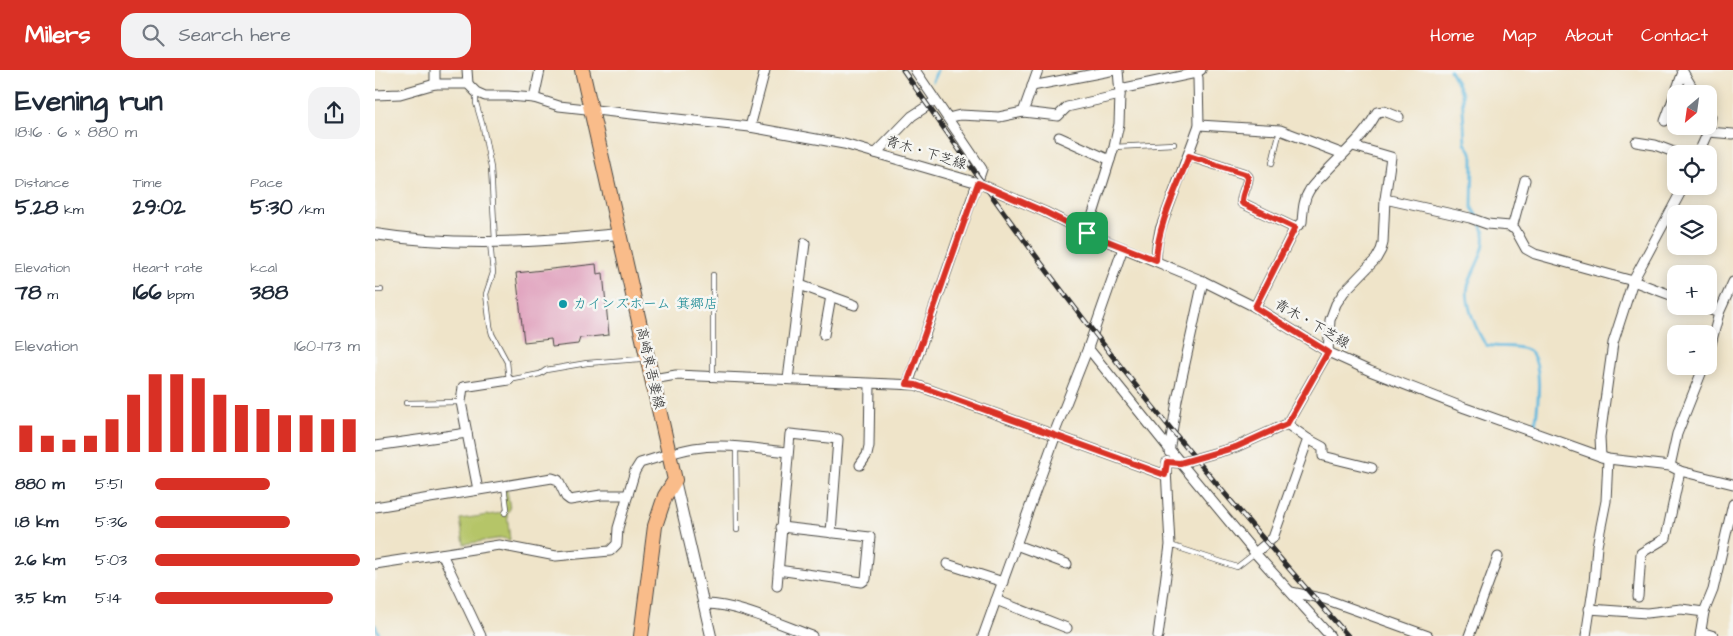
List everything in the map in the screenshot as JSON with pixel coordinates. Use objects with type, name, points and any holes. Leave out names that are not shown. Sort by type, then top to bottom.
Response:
[{"type":"main road","name":"高崎東吾妻線","points":[[582,70],[675,480]]},
{"type":"main road","points":[[641,636],[655,526],[665,496],[675,480]]},
{"type":"street","points":[[435,70],[435,84]]},
{"type":"street","points":[[467,70],[468,84],[476,92]]},
{"type":"street","points":[[534,98],[540,70]]},
{"type":"street","points":[[750,127],[765,70]]},
{"type":"street","points":[[1023,112],[1038,70]]},
{"type":"street","points":[[1032,86],[1117,70],[1120,92],[1119,124],[1114,147],[1087,233]]},
{"type":"street","points":[[907,384],[982,169],[935,101],[918,71]]},
{"type":"street","points":[[1682,71],[1691,85]]},
{"type":"street","points":[[1665,121],[1682,71]]},
{"type":"street","points":[[948,118],[959,115],[999,117],[1023,112],[1058,116],[1067,107],[1198,72],[1199,125],[1160,230],[1156,260]]},
{"type":"street","points":[[375,95],[400,94],[435,84],[468,84]]},
{"type":"street","name":"青木・下芝線","points":[[476,92],[485,96],[534,98],[559,106],[750,127],[844,144],[978,183],[1045,212],[1087,233],[1203,281],[1255,307],[1328,352],[1465,408],[1605,458],[1670,466],[1680,471],[1733,484]]},
{"type":"street","points":[[876,153],[912,116],[935,101]]},
{"type":"street","points":[[1255,307],[1295,228],[1302,222],[1305,200],[1309,190],[1365,133],[1377,112],[1384,111],[1399,117]]},
{"type":"street","points":[[1199,125],[1280,130],[1343,154]]},
{"type":"street","points":[[1717,133],[1733,134]]},
{"type":"street","points":[[1059,137],[1110,160]]},
{"type":"street","points":[[1636,142],[1655,145],[1667,150]]},
{"type":"street","points":[[1167,462],[1180,463],[1236,447],[1287,424],[1328,352],[1330,320],[1336,304],[1344,292],[1376,259],[1383,243],[1385,198],[1391,156],[1353,146]]},
{"type":"street","points":[[1189,156],[1245,174],[1248,177],[1248,183],[1241,200],[1242,203],[1295,228]]},
{"type":"street","points":[[1512,228],[1525,180]]},
{"type":"street","points":[[1586,636],[1594,583],[1597,546],[1606,501],[1605,458],[1600,437],[1613,342],[1633,281],[1678,195]]},
{"type":"street","points":[[1385,198],[1470,218],[1487,224],[1509,226],[1526,249],[1535,254],[1633,281],[1667,294]]},
{"type":"street","points":[[375,234],[409,240],[493,241],[561,240],[619,234]]},
{"type":"street","points":[[788,379],[805,243]]},
{"type":"street","points":[[983,636],[1054,440],[1054,434],[1088,348],[1123,248]]},
{"type":"street","points":[[1158,636],[1170,545],[1165,475],[1177,400],[1203,281]]},
{"type":"street","points":[[1716,325],[1719,313],[1733,282]]},
{"type":"street","points":[[800,285],[855,305]]},
{"type":"street","points":[[824,335],[831,296]]},
{"type":"street","points":[[1088,348],[1255,553],[1330,636]]},
{"type":"street","points":[[653,379],[676,375],[916,385],[1165,475]]},
{"type":"street","points":[[1670,466],[1677,434],[1700,375]]},
{"type":"street","points":[[478,490],[461,402],[463,387],[509,380]]},
{"type":"street","points":[[860,465],[867,455],[869,446],[870,384]]},
{"type":"street","points":[[1287,424],[1323,447],[1323,456],[1372,468]]},
{"type":"street","points":[[375,446],[467,432]]},
{"type":"street","points":[[777,586],[790,434],[838,439],[831,533]]},
{"type":"street","points":[[1255,553],[1273,538],[1308,438]]},
{"type":"street","points":[[375,564],[499,545],[556,556],[610,551],[617,544],[618,528],[635,471],[640,462],[693,448],[736,446],[788,452]]},
{"type":"street","points":[[1638,597],[1641,553],[1666,538],[1680,471]]},
{"type":"street","points":[[375,507],[552,478],[558,480],[566,497],[570,500],[628,495]]},
{"type":"street","points":[[675,480],[711,636]]},
{"type":"street","points":[[1714,636],[1700,634],[1704,612],[1713,590],[1733,504]]},
{"type":"street","points":[[778,570],[862,582],[867,579],[869,537],[781,527]]},
{"type":"street","points":[[1016,545],[1067,564]]},
{"type":"street","points":[[442,554],[481,636]]},
{"type":"street","points":[[1469,636],[1498,557]]},
{"type":"street","points":[[947,564],[1003,582]]},
{"type":"street","points":[[1291,592],[1325,599],[1428,636]]},
{"type":"street","points":[[996,600],[1067,628]]},
{"type":"street","points":[[704,604],[731,607],[812,636]]},
{"type":"street","points":[[1589,609],[1647,612],[1681,609],[1704,612]]},
{"type":"lane","points":[[476,92],[476,103],[491,168],[493,273],[486,294],[490,326],[507,362],[509,380],[540,374],[546,370],[587,363],[647,357]]},
{"type":"lane","points":[[1272,163],[1280,130]]},
{"type":"lane","points":[[1114,147],[1174,144]]},
{"type":"lane","points":[[713,275],[713,376]]},
{"type":"lane","points":[[406,403],[461,402]]},
{"type":"lane","points":[[736,446],[737,530]]},
{"type":"lane","points":[[504,486],[507,510],[505,513]]},
{"type":"lane","points":[[1170,545],[1237,568],[1255,553]]},
{"type":"green space","points":[[507,490],[510,509],[507,513],[510,540],[502,538],[464,544],[460,519],[502,513],[504,510],[502,491]]},
{"type":"building","name":"カインズホーム 箕郷店","points":[[596,264],[597,274],[603,273],[609,335],[580,338],[578,344],[552,347],[551,339],[524,342],[516,273]]},
{"type":"waterway","points":[[933,81],[937,70]]},
{"type":"waterway","points":[[1450,70],[1462,93],[1465,143],[1473,158],[1472,208],[1478,218]]},
{"type":"waterway","points":[[1481,224],[1484,232],[1483,248],[1468,286],[1467,293],[1470,308],[1475,325],[1486,345],[1520,348],[1532,353],[1536,362],[1539,385],[1535,427]]},
{"type":"waterway","points":[[375,625],[380,636]]},
{"type":"railway","points":[[903,70],[1026,243],[1103,344],[1223,492],[1348,636]]},
{"type":"place","name":"カインズホーム 箕郷店","points":[[563,304]]},
{"type":"route","points":[[1189,156],[1245,174],[1248,177],[1248,183],[1241,200],[1242,203],[1295,228],[1255,307],[1328,352],[1287,424],[1236,447],[1180,463],[1167,462],[1165,475],[916,385],[907,384],[978,183],[1045,212],[1087,233],[1156,260],[1160,230],[1189,156]]}]
